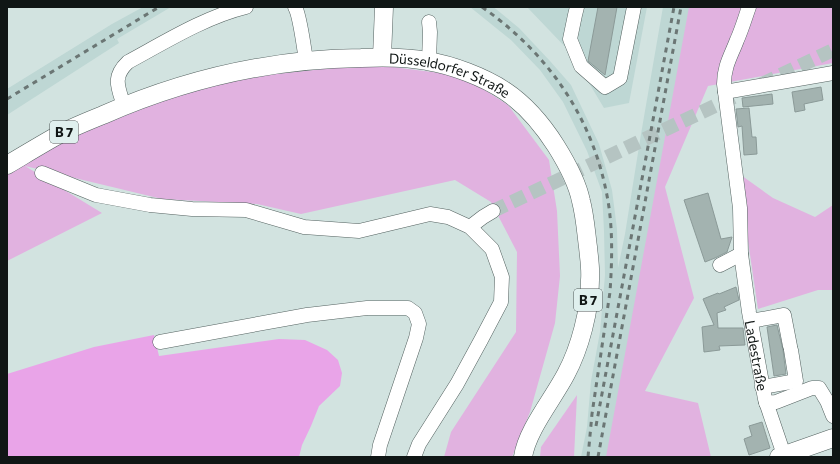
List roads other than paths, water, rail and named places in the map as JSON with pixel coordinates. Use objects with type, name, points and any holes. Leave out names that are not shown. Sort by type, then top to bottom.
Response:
[{"type":"main road","points":[[382,58],[384,7]]},
{"type":"main road","name":"Düsseldorfer Straße","points":[[7,165],[61,134],[124,106],[186,84],[265,66],[306,60],[342,58],[382,58],[429,61],[450,66],[490,82],[523,104],[542,126],[561,154],[578,189],[582,201],[590,278],[585,322],[575,355],[567,374],[530,437],[523,457]]},
{"type":"main road","points":[[781,456],[833,438]]},
{"type":"street","points":[[124,106],[118,84],[118,77],[128,62],[206,20],[232,10],[246,7]]},
{"type":"street","points":[[294,7],[299,18],[306,60]]},
{"type":"street","points":[[577,7],[574,15],[570,39],[581,66],[605,87],[620,78],[634,7]]},
{"type":"street","name":"Ladestraße","points":[[749,7],[738,38],[726,64],[724,76],[725,92],[740,208],[741,254],[750,321],[762,387],[781,456]]},
{"type":"street","points":[[429,22],[429,61]]},
{"type":"street","points":[[725,92],[833,73]]},
{"type":"street","points":[[42,173],[96,195],[150,205],[192,209],[246,210],[304,227],[359,231],[430,214],[448,217],[470,227],[492,249],[502,277],[501,302],[457,384],[419,444],[414,457]]},
{"type":"street","points":[[470,227],[493,211]]},
{"type":"street","points":[[720,265],[741,254]]},
{"type":"street","points":[[160,342],[308,315],[367,308],[408,308],[415,313],[419,324],[416,338],[380,445],[378,457]]},
{"type":"street","points":[[750,321],[784,315],[791,348],[796,381],[762,387]]},
{"type":"street","points":[[766,403],[776,402],[812,388],[819,388],[827,400],[833,416]]},
{"type":"tunnel","points":[[762,84],[833,50]]},
{"type":"tunnel","points":[[493,211],[736,96]]},
{"type":"railway","points":[[7,99],[159,7]]},
{"type":"railway","points":[[482,7],[506,25],[548,67],[580,116],[592,143],[601,171],[610,212],[612,246],[610,292],[592,414],[588,457]]},
{"type":"railway","points":[[596,426],[674,7]]},
{"type":"railway","points":[[598,457],[681,7]]}]
